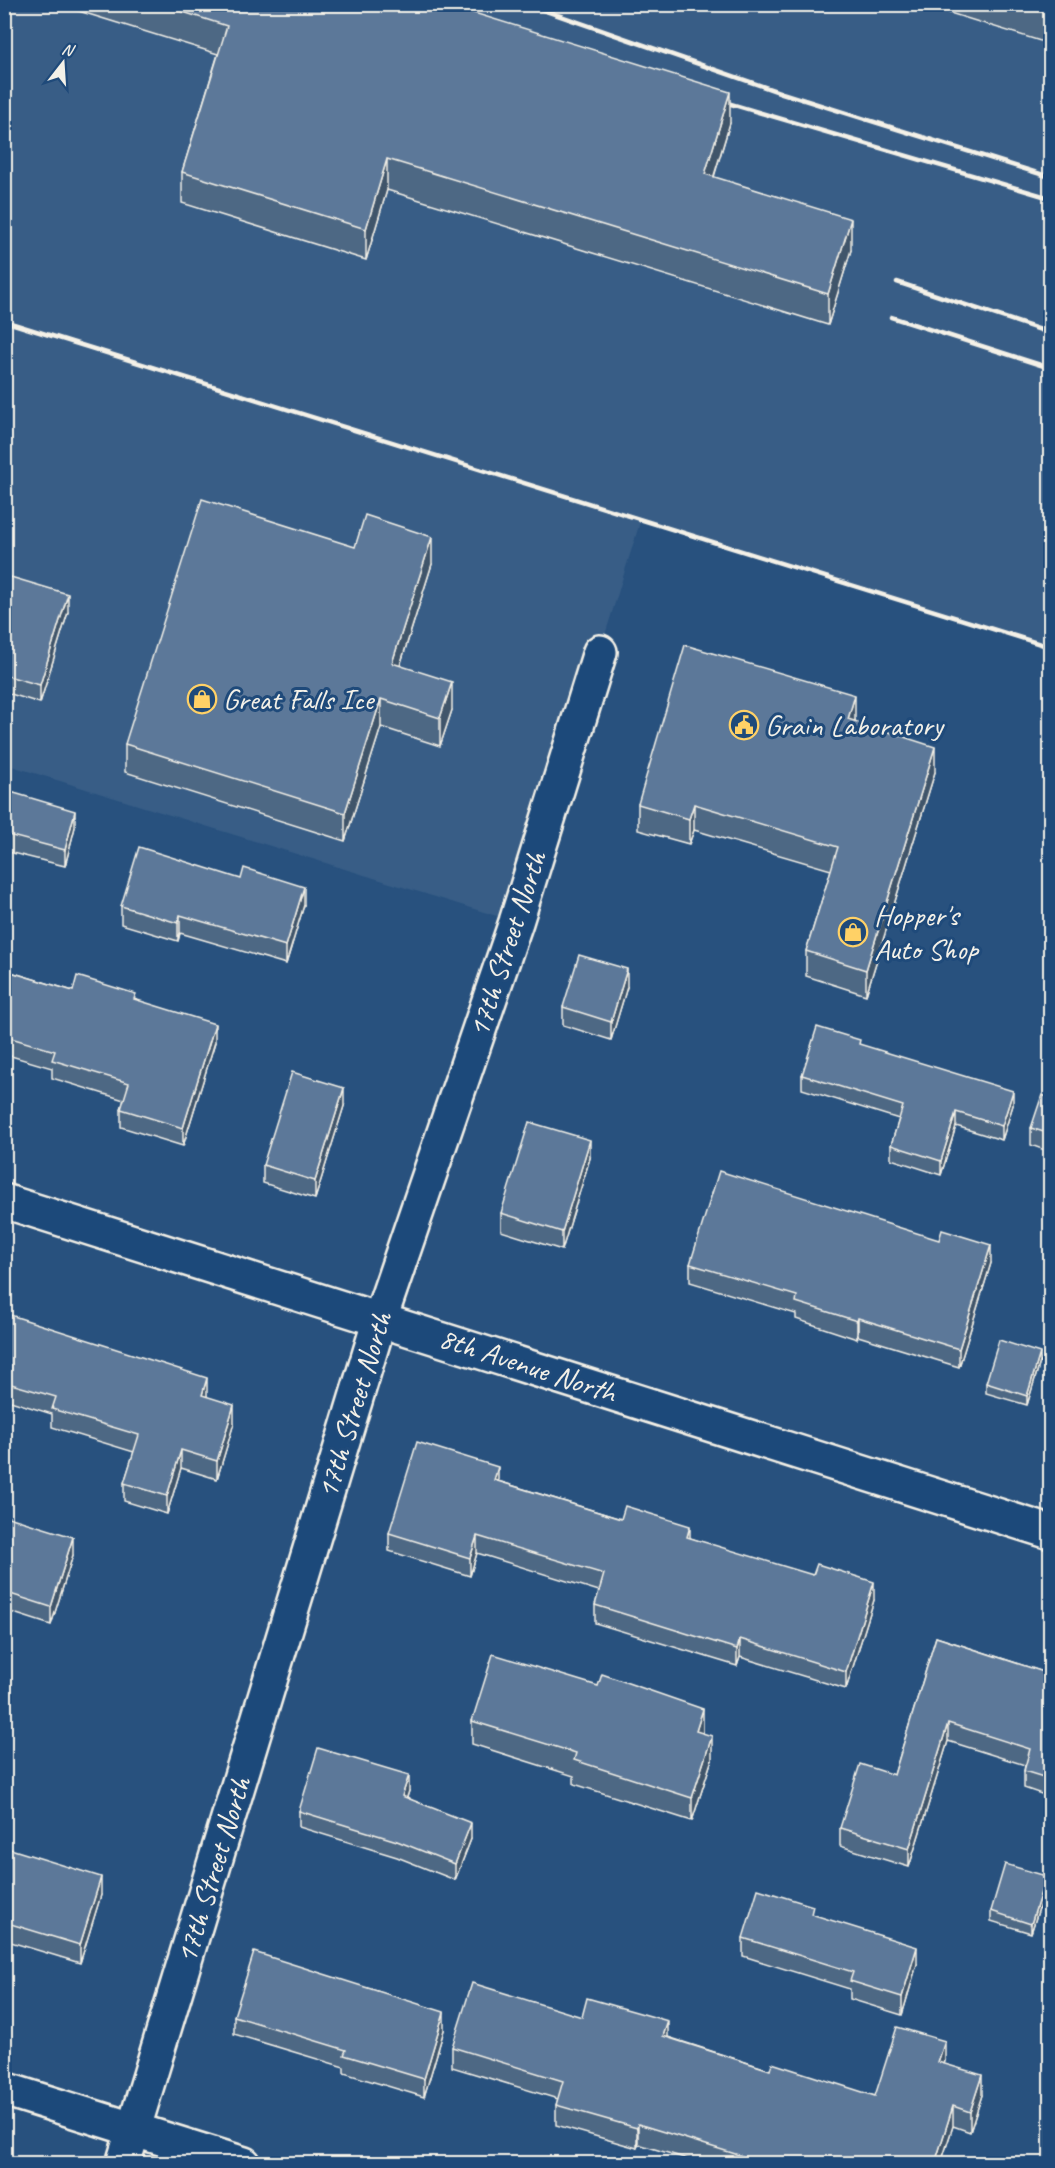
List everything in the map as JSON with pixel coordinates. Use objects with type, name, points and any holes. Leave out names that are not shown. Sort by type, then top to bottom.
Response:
[{"type":"street","name":"17th Street North","points":[[123,2163],[380,1319],[516,922],[600,652]]},
{"type":"street","name":"8th Avenue North","points":[[4,1201],[1050,1532]]},
{"type":"street","points":[[4,2089],[244,2163]]},
{"type":"shaded area","points":[[4,5],[1050,5],[1050,647],[641,519],[516,922],[5,764]]},
{"type":"building","points":[[158,4],[445,4],[730,92],[705,174],[851,219],[828,294],[387,159],[366,229],[182,172],[227,26]]},
{"type":"building","points":[[1024,4],[1050,4],[1050,13]]},
{"type":"building","points":[[202,499],[355,547],[365,515],[432,537],[392,663],[452,682],[440,718],[381,699],[345,813],[125,744]]},
{"type":"building","points":[[4,575],[68,594],[40,685],[4,675]]},
{"type":"building","points":[[685,645],[855,695],[848,719],[935,747],[866,970],[806,951],[838,847],[694,804],[689,819],[638,804]]},
{"type":"building","points":[[4,790],[75,811],[65,850],[4,834]]},
{"type":"building","points":[[139,847],[241,879],[244,868],[304,887],[286,946],[180,915],[178,923],[121,906]]},
{"type":"building","points":[[579,955],[627,969],[611,1022],[563,1007]]},
{"type":"building","points":[[4,970],[73,991],[77,976],[136,994],[134,999],[215,1024],[183,1128],[121,1109],[129,1083],[52,1060],[55,1051],[4,1036]]},
{"type":"building","points":[[817,1027],[860,1040],[859,1044],[1013,1091],[1002,1126],[956,1112],[941,1161],[891,1145],[903,1106],[802,1075]]},
{"type":"building","points":[[292,1072],[344,1088],[315,1181],[263,1165]]},
{"type":"building","points":[[1042,1095],[1050,1098],[1050,1134],[1031,1128]]},
{"type":"building","points":[[529,1122],[590,1140],[562,1232],[501,1213]]},
{"type":"building","points":[[719,1171],[939,1240],[942,1230],[991,1245],[959,1349],[858,1318],[857,1321],[796,1302],[797,1296],[690,1264]]},
{"type":"building","points":[[4,1313],[207,1378],[202,1395],[234,1405],[217,1461],[181,1450],[167,1496],[124,1483],[139,1435],[52,1409],[56,1397],[4,1382]]},
{"type":"building","points":[[999,1340],[1040,1353],[1027,1396],[986,1383]]},
{"type":"building","points":[[417,1442],[498,1467],[494,1480],[621,1519],[625,1506],[690,1526],[687,1537],[813,1575],[817,1564],[874,1582],[846,1672],[740,1639],[737,1649],[595,1605],[604,1574],[477,1536],[470,1558],[389,1533]]},
{"type":"building","points":[[5,1516],[73,1537],[51,1607],[4,1592]]},
{"type":"building","points":[[936,1637],[1050,1674],[1050,1779],[1024,1771],[1030,1749],[948,1723],[909,1849],[840,1828],[860,1764],[894,1775]]},
{"type":"building","points":[[493,1654],[598,1686],[602,1674],[703,1709],[696,1731],[712,1736],[692,1798],[574,1760],[576,1753],[472,1721]]},
{"type":"building","points":[[318,1748],[409,1775],[402,1796],[471,1823],[455,1864],[397,1841],[299,1811]]},
{"type":"building","points":[[4,1847],[101,1877],[80,1945],[4,1922]]},
{"type":"building","points":[[1005,1864],[1046,1876],[1031,1924],[991,1911]]},
{"type":"building","points":[[758,1889],[813,1906],[811,1914],[917,1947],[902,1997],[850,1981],[853,1972],[743,1938]]},
{"type":"building","points":[[254,1952],[444,2012],[424,2079],[344,2055],[346,2050],[234,2016]]},
{"type":"building","points":[[472,1983],[582,2017],[587,1998],[668,2021],[663,2036],[770,2070],[772,2063],[875,2096],[897,2027],[945,2041],[938,2062],[982,2075],[970,2112],[953,2106],[935,2163],[740,2163],[742,2156],[638,2124],[637,2128],[556,2105],[563,2081],[452,2047]]},
{"type":"railway","points":[[526,4],[782,93],[1050,177]]},
{"type":"railway","points":[[714,99],[1050,198]]},
{"type":"railway","points":[[897,282],[1050,333]]},
{"type":"railway","points":[[891,317],[1050,368]]},
{"type":"railway","points":[[4,321],[1050,647]]},
{"type":"place","name":"Great Falls Ice","points":[[202,699]]},
{"type":"place","name":"Grain Laboratory","points":[[744,725]]},
{"type":"place","name":"Hopper's Auto Shop","points":[[853,932]]}]
